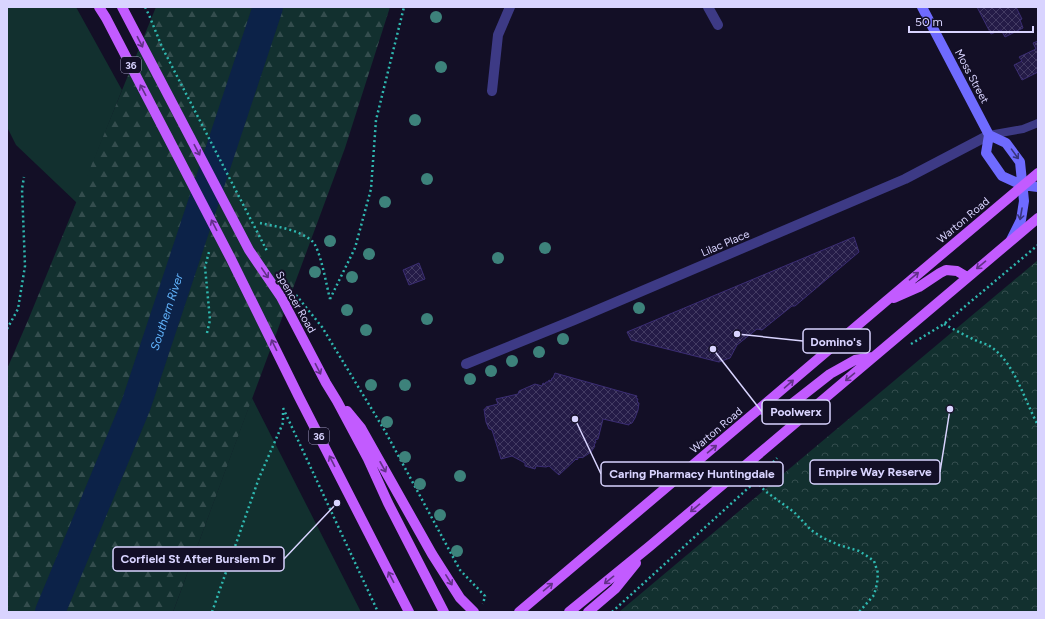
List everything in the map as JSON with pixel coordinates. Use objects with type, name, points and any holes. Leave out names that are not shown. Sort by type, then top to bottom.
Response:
[{"type":"main road","name":"36","points":[[99,7],[232,259],[303,404],[409,612]]},
{"type":"main road","name":"Spencer Road","points":[[122,7],[249,250],[281,297],[368,459],[388,503],[444,612]]},
{"type":"main road","name":"Warton Road","points":[[519,612],[1038,173]]},
{"type":"main road","points":[[569,612],[650,546],[1038,218]]},
{"type":"main road","points":[[885,302],[919,287],[946,270],[957,271],[967,277]]},
{"type":"main road","points":[[759,409],[770,412],[782,410],[793,404],[830,374],[855,360],[873,357]]},
{"type":"main road","points":[[337,401],[361,428],[432,554],[460,598],[478,609]]},
{"type":"main road","points":[[588,612],[615,589],[650,546]]},
{"type":"street","points":[[492,91],[498,35],[510,7]]},
{"type":"street","points":[[708,7],[718,25]]},
{"type":"street","name":"Moss Street","points":[[922,7],[989,135]]},
{"type":"street","points":[[1011,240],[1021,220],[1024,201],[1022,186],[1020,162],[1006,143],[989,135],[986,153],[1002,176],[1022,186],[1038,187]]},
{"type":"street","name":"Lilac Place","points":[[466,364],[905,179],[989,135]]},
{"type":"lane","points":[[989,135],[1024,129],[1038,123]]},
{"type":"path","points":[[145,7],[162,47],[270,257]]},
{"type":"path","points":[[260,223],[296,232],[313,241],[321,260],[330,299],[355,248],[371,188],[376,120],[404,7]]},
{"type":"path","points":[[7,329],[18,308],[25,266],[22,189],[24,177]]},
{"type":"path","points":[[905,348],[944,324],[1038,245]]},
{"type":"path","points":[[207,333],[210,320],[205,267],[209,252]]},
{"type":"path","points":[[295,293],[322,327],[385,431],[460,570],[485,596],[478,609]]},
{"type":"path","points":[[944,324],[990,346],[1002,356],[1013,373],[1038,425]]},
{"type":"path","points":[[212,612],[259,478],[283,423],[283,408],[378,612]]},
{"type":"path","points":[[612,612],[756,481],[777,458]]},
{"type":"path","points":[[756,481],[765,491],[794,512],[811,530],[823,538],[859,551],[874,561],[878,573],[874,595],[859,612]]},
{"type":"green space","points":[[7,7],[76,7],[122,90],[77,203],[16,145],[7,127]]},
{"type":"green space","points":[[156,7],[390,7],[345,148],[173,612],[7,612],[7,369]]},
{"type":"green space","points":[[1038,260],[1038,612],[619,612]]},
{"type":"green space","points":[[252,398],[361,612],[173,612]]},
{"type":"building","points":[[977,7],[1016,7],[1022,19],[1020,20],[1023,28],[1005,37],[1001,30],[991,34]]},
{"type":"building","points":[[1038,41],[1038,72],[1022,80],[1014,65],[1022,61],[1019,57],[1036,49],[1033,43]]},
{"type":"building","points":[[854,237],[859,252],[795,306],[792,306],[762,330],[757,329],[737,345],[730,358],[719,362],[631,340],[627,332]]},
{"type":"building","points":[[419,263],[425,279],[409,285],[403,270]]},
{"type":"building","points":[[555,373],[637,396],[636,398],[638,399],[637,401],[639,403],[635,418],[629,425],[603,419],[598,439],[595,440],[595,446],[591,452],[582,458],[579,457],[577,460],[576,459],[559,475],[549,466],[536,466],[535,469],[525,466],[525,463],[512,456],[501,459],[492,430],[489,429],[486,422],[484,409],[486,409],[486,407],[498,404],[496,399],[518,394],[519,391],[535,384],[542,386],[543,383],[545,384],[549,380],[551,381]]},
{"type":"waterway","name":"Southern River","points":[[50,612],[136,405],[268,7]]},
{"type":"place","name":"Domino's","points":[[737,334]]},
{"type":"place","name":"Poolwerx","points":[[713,349]]},
{"type":"place","name":"Empire Way Reserve","points":[[950,409]]},
{"type":"place","name":"Caring Pharmacy Huntingdale","points":[[575,419]]},
{"type":"place","name":"Corfield St After Burslem Dr","points":[[337,503]]}]
